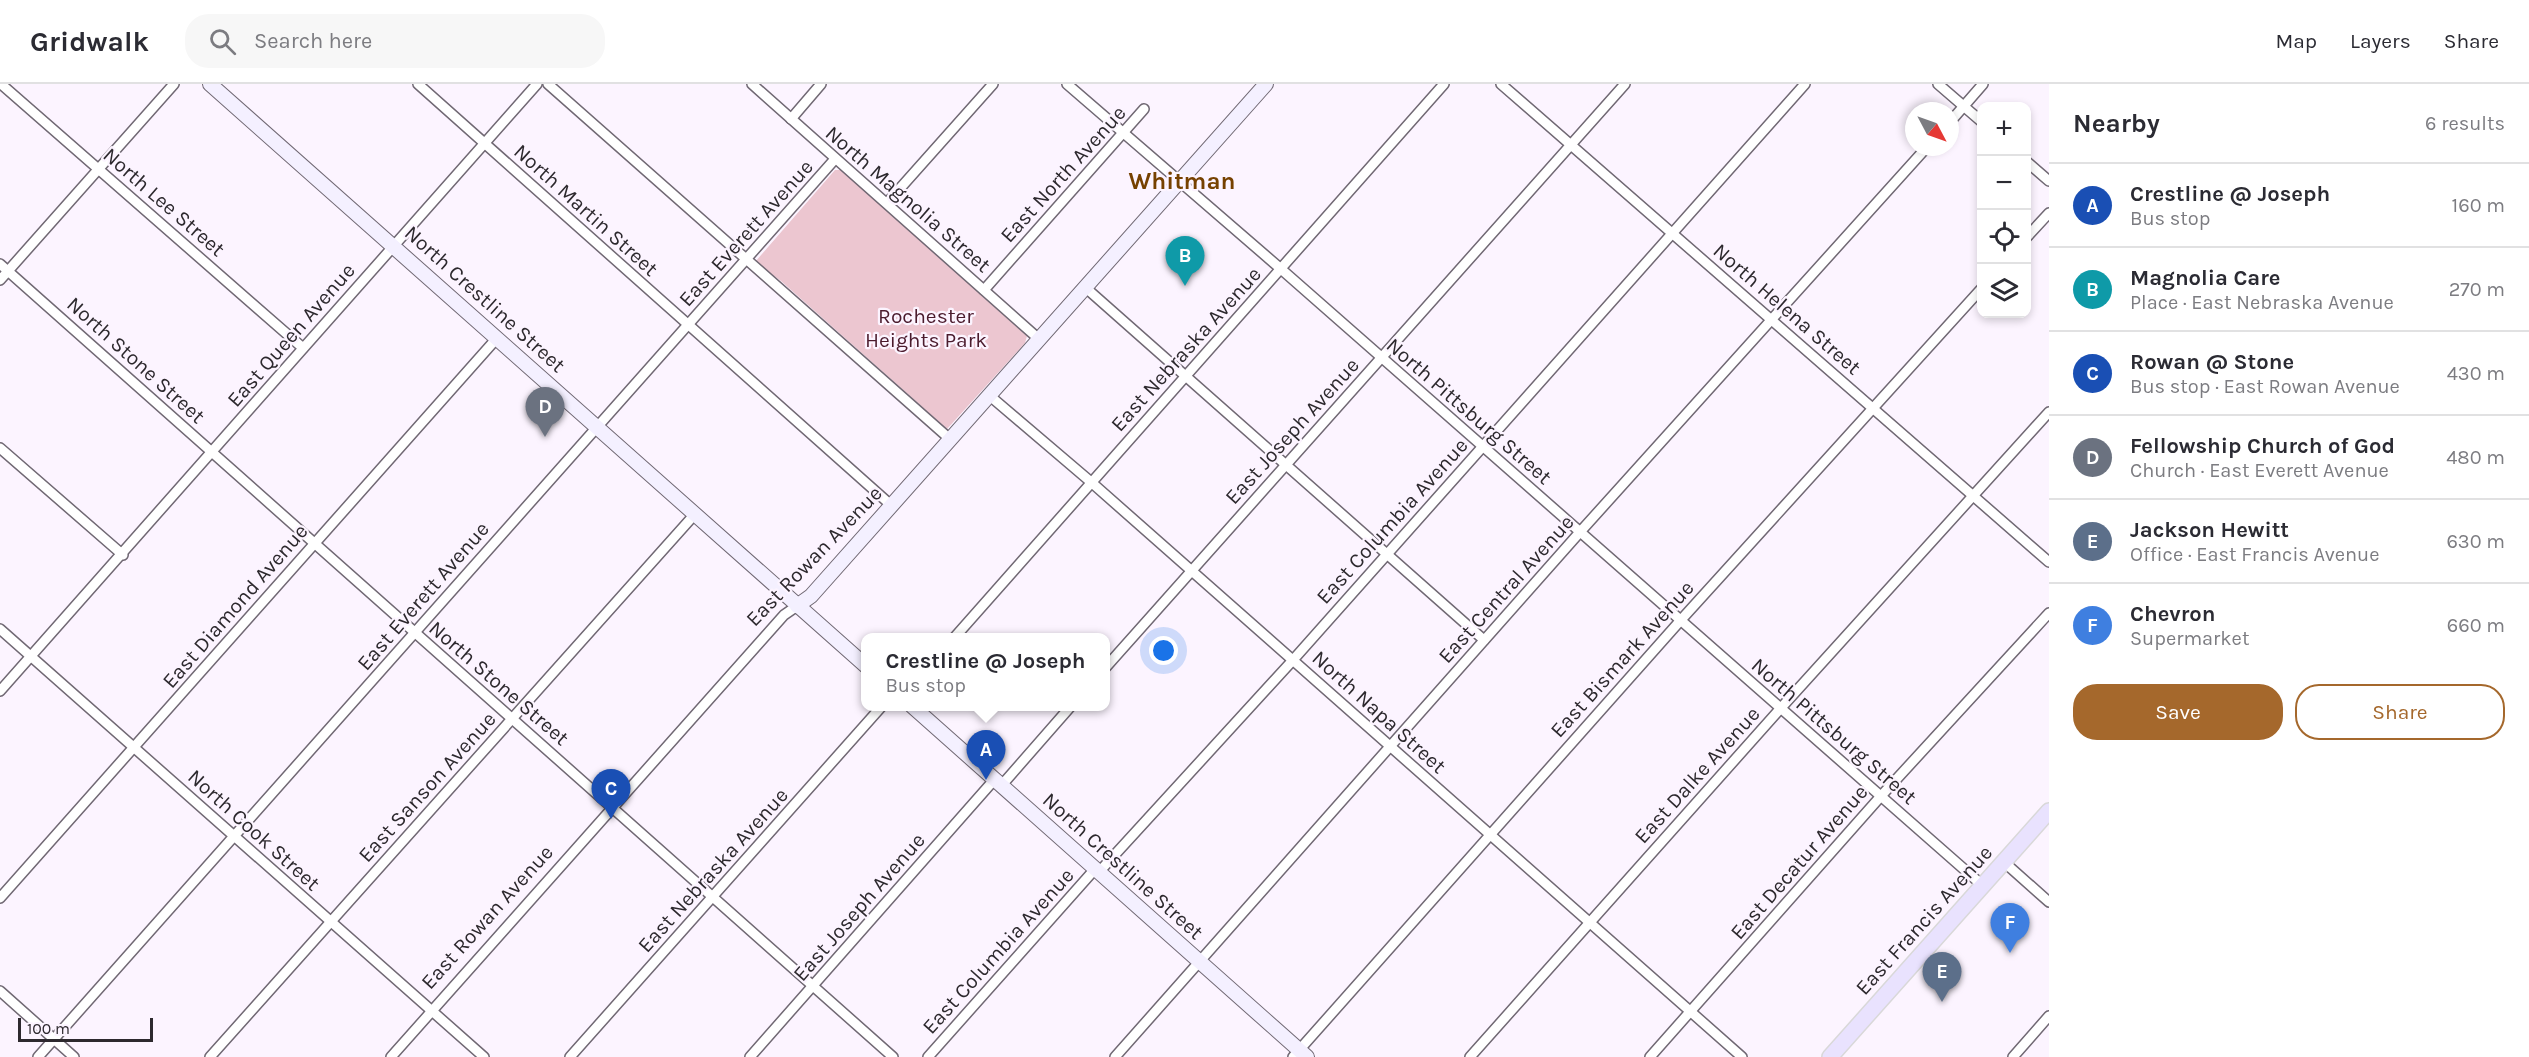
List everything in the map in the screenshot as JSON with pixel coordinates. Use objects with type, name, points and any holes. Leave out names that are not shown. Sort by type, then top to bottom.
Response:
[{"type":"main road","name":"North Crestline Street","points":[[210,84],[861,662]]},
{"type":"main road","name":"East Rowan Avenue","points":[[797,606],[811,596],[892,506],[1266,84]]},
{"type":"main road","name":"North Crestline Street","points":[[918,711],[1300,1055]]},
{"type":"main road","name":"East Francis Avenue","points":[[1830,1057],[2049,811]]},
{"type":"street","name":"North Lee Street","points":[[1,84],[303,348]]},
{"type":"street","points":[[0,280],[174,84]]},
{"type":"street","name":"North Martin Street","points":[[418,84],[892,506]]},
{"type":"street","name":"East Queen Avenue","points":[[0,691],[123,555],[537,84]]},
{"type":"street","points":[[548,84],[951,440]]},
{"type":"street","name":"North Magnolia Street","points":[[752,84],[1040,340]]},
{"type":"street","points":[[790,119],[821,84]]},
{"type":"street","points":[[887,203],[993,84]]},
{"type":"street","name":"North Pittsburg Street","points":[[1066,84],[1281,269],[1982,885]]},
{"type":"street","name":"East Nebraska Avenue","points":[[958,633],[1444,84]]},
{"type":"street","name":"North Helena Street","points":[[1501,84],[2049,562]]},
{"type":"street","name":"East Joseph Avenue","points":[[1110,662],[1625,84]]},
{"type":"street","name":"East Columbia Avenue","points":[[928,1057],[1293,660],[1805,84]]},
{"type":"street","points":[[1938,84],[1977,118]]},
{"type":"street","points":[[1959,112],[1983,84]]},
{"type":"street","name":"East North Avenue","points":[[984,290],[1144,109]]},
{"type":"street","name":"East Central Avenue","points":[[1115,1057],[1580,532],[1919,156]]},
{"type":"street","name":"East Everett Avenue","points":[[38,1057],[835,159]]},
{"type":"street","points":[[2031,165],[2049,181]]},
{"type":"street","points":[[2031,233],[2049,213]]},
{"type":"street","name":"North Stone Street","points":[[0,264],[893,1057]]},
{"type":"street","points":[[1086,288],[1484,640]]},
{"type":"street","name":"East Bismark Avenue","points":[[1300,1055],[1490,835],[1680,621],[1977,294]]},
{"type":"street","name":"East Diamond Avenue","points":[[0,898],[497,338]]},
{"type":"street","name":"North Napa Street","points":[[990,396],[1091,482],[1742,1057]]},
{"type":"street","name":"East Dalke Avenue","points":[[1470,1057],[1780,708],[2049,412]]},
{"type":"street","points":[[0,448],[123,555]]},
{"type":"street","name":"East Sanson Avenue","points":[[210,1057],[695,514]]},
{"type":"street","name":"East Rowan Avenue","points":[[391,1057],[784,615],[797,606]]},
{"type":"street","name":"East Decatur Avenue","points":[[1650,1057],[1881,796],[2049,613]]},
{"type":"street","name":"North Cook Street","points":[[0,629],[484,1057]]},
{"type":"street","name":"East Nebraska Avenue","points":[[570,1057],[878,711]]},
{"type":"street","name":"East Joseph Avenue","points":[[750,1057],[998,783],[1066,711]]},
{"type":"street","points":[[2004,862],[2049,902]]},
{"type":"street","points":[[0,991],[74,1057]]},
{"type":"street","points":[[2013,1057],[2049,1016]]},
{"type":"green space","name":"Rochester Heights Park","points":[[835,170],[841,170],[1027,336],[1025,343],[947,429],[781,281],[755,262]]},
{"type":"place","name":"Magnolia Care","points":[[1185,286]]},
{"type":"place","name":"Fellowship Church of God","points":[[545,437]]},
{"type":"place","name":"Crestline @ Joseph","points":[[986,780]]},
{"type":"place","name":"Rowan @ Stone","points":[[611,819]]},
{"type":"place","name":"Chevron","points":[[2010,953]]},
{"type":"place","name":"Jackson Hewitt","points":[[1942,1002]]},
{"type":"district","name":"Whitman","points":[[1182,181]]}]
